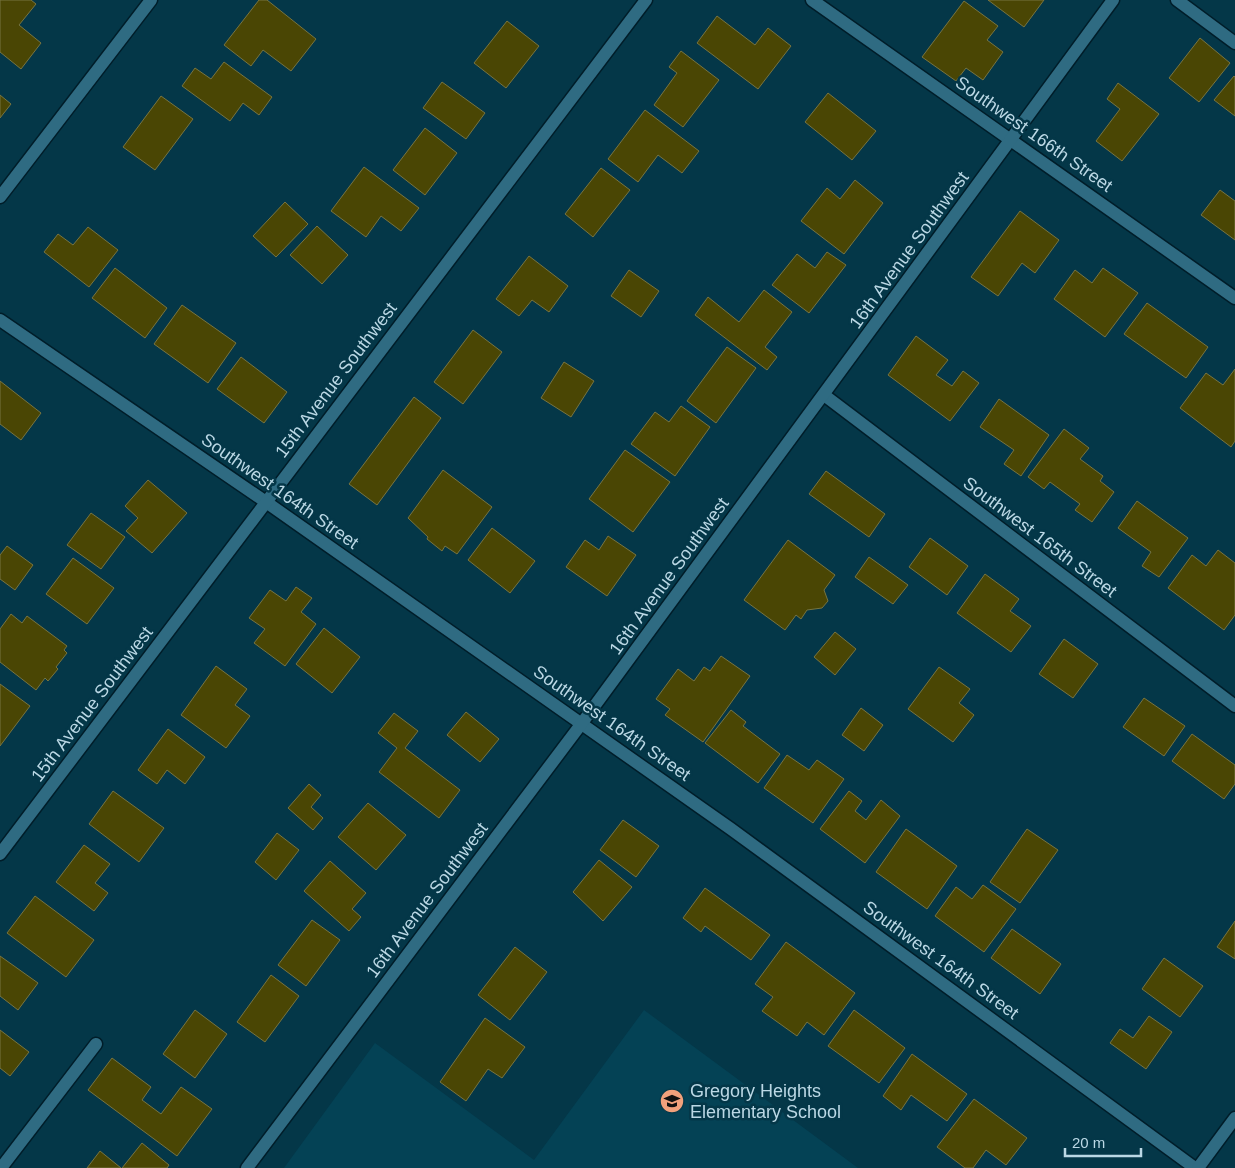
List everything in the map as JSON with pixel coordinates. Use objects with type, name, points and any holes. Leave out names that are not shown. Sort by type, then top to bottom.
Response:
[{"type":"street","points":[[0,197],[151,0]]},
{"type":"street","name":"15th Avenue Southwest","points":[[0,854],[646,0]]},
{"type":"street","name":"Southwest 166th Street","points":[[812,0],[1235,298]]},
{"type":"street","name":"16th Avenue Southwest","points":[[247,1168],[582,723],[1113,0]]},
{"type":"street","points":[[1177,0],[1235,43]]},
{"type":"street","name":"Southwest 164th Street","points":[[0,320],[266,502],[582,723],[1197,1168]]},
{"type":"street","name":"Southwest 165th Street","points":[[824,395],[1235,706]]},
{"type":"street","points":[[1,1168],[96,1044]]},
{"type":"street","points":[[1197,1168],[1235,1118]]},
{"type":"shaded area","name":"Gregory Heights Elementary School","points":[[644,1010],[858,1168],[284,1168],[375,1043],[534,1160]]},
{"type":"building","points":[[0,0],[31,0],[36,4],[19,25],[41,43],[21,69],[0,52]]},
{"type":"building","points":[[259,0],[267,0],[316,39],[291,71],[263,50],[251,66],[224,45]]},
{"type":"building","points":[[988,0],[1044,0],[1024,27]]},
{"type":"building","points":[[964,1],[998,26],[987,40],[1003,52],[983,80],[966,68],[956,81],[922,57]]},
{"type":"building","points":[[717,16],[755,45],[768,28],[791,46],[758,89],[697,43]]},
{"type":"building","points":[[507,21],[539,46],[506,88],[474,63]]},
{"type":"building","points":[[1200,38],[1230,63],[1199,102],[1169,78]]},
{"type":"building","points":[[681,51],[719,80],[683,127],[654,105],[677,73],[669,67]]},
{"type":"building","points":[[224,62],[272,97],[259,115],[243,103],[230,121],[182,86],[195,68],[211,79]]},
{"type":"building","points":[[1235,77],[1235,116],[1214,100]]},
{"type":"building","points":[[442,82],[485,113],[466,139],[423,108]]},
{"type":"building","points":[[1118,83],[1159,114],[1122,161],[1096,141],[1120,109],[1107,99]]},
{"type":"building","points":[[828,93],[876,131],[852,160],[805,122]]},
{"type":"building","points":[[0,95],[11,104],[0,118]]},
{"type":"building","points":[[161,96],[193,119],[155,170],[123,147]]},
{"type":"building","points":[[645,110],[699,151],[682,173],[658,155],[638,182],[608,159]]},
{"type":"building","points":[[425,128],[457,153],[425,195],[393,170]]},
{"type":"building","points":[[364,167],[419,208],[401,231],[381,216],[366,237],[331,211]]},
{"type":"building","points":[[601,168],[630,190],[593,237],[565,214]]},
{"type":"building","points":[[855,180],[883,203],[844,254],[801,221],[827,188],[840,199]]},
{"type":"building","points":[[1220,190],[1235,201],[1235,240],[1201,215]]},
{"type":"building","points":[[285,202],[308,224],[276,257],[253,236]]},
{"type":"building","points":[[1020,211],[1059,240],[1035,273],[1022,263],[998,296],[971,277]]},
{"type":"building","points":[[317,226],[348,255],[322,284],[290,255]]},
{"type":"building","points":[[88,227],[118,250],[89,287],[44,252],[58,234],[73,245]]},
{"type":"building","points":[[827,252],[846,265],[809,313],[772,285],[797,254],[815,268]]},
{"type":"building","points":[[529,256],[568,286],[549,312],[532,300],[519,316],[496,299]]},
{"type":"building","points":[[115,268],[167,308],[145,338],[92,298]]},
{"type":"building","points":[[1103,268],[1138,293],[1105,337],[1054,299],[1075,270],[1092,283]]},
{"type":"building","points":[[629,270],[659,291],[641,317],[611,296]]},
{"type":"building","points":[[764,290],[792,312],[765,347],[777,357],[767,370],[695,315],[708,297],[739,322]]},
{"type":"building","points":[[1147,303],[1208,347],[1186,378],[1124,334]]},
{"type":"building","points":[[182,305],[236,343],[208,383],[154,344]]},
{"type":"building","points":[[473,330],[502,352],[463,404],[434,382]]},
{"type":"building","points":[[916,336],[948,360],[936,375],[952,386],[963,371],[979,383],[950,421],[888,375]]},
{"type":"building","points":[[727,347],[756,368],[716,423],[687,401]]},
{"type":"building","points":[[241,357],[287,392],[264,423],[217,389]]},
{"type":"building","points":[[564,362],[594,381],[571,417],[541,398]]},
{"type":"building","points":[[1235,369],[1235,441],[1231,447],[1180,408],[1206,373],[1223,385]]},
{"type":"building","points":[[0,381],[41,413],[21,440],[0,424]]},
{"type":"building","points":[[414,397],[441,418],[377,505],[349,484]]},
{"type":"building","points":[[999,399],[1049,435],[1021,476],[1004,464],[1014,450],[980,427]]},
{"type":"building","points":[[681,406],[710,427],[675,476],[631,444],[655,412],[669,422]]},
{"type":"building","points":[[1064,429],[1089,448],[1080,459],[1103,476],[1100,481],[1114,492],[1092,522],[1075,510],[1080,504],[1050,482],[1044,489],[1028,477]]},
{"type":"building","points":[[625,450],[670,482],[633,532],[589,499]]},
{"type":"building","points":[[443,470],[492,507],[457,554],[445,546],[442,551],[427,539],[428,537],[408,518]]},
{"type":"building","points":[[826,471],[885,514],[869,537],[809,494]]},
{"type":"building","points":[[148,480],[187,513],[152,553],[126,531],[138,518],[125,506]]},
{"type":"building","points":[[1137,501],[1188,538],[1159,577],[1142,566],[1151,552],[1118,528]]},
{"type":"building","points":[[91,513],[125,537],[101,569],[67,545]]},
{"type":"building","points":[[492,528],[535,561],[510,593],[468,560]]},
{"type":"building","points":[[608,536],[636,555],[607,596],[566,567],[585,540],[599,550]]},
{"type":"building","points":[[930,538],[968,566],[947,595],[909,567]]},
{"type":"building","points":[[788,540],[835,575],[824,590],[828,601],[822,608],[807,610],[801,619],[796,615],[785,630],[744,600]]},
{"type":"building","points":[[7,546],[33,565],[15,590],[0,579],[0,555]]},
{"type":"building","points":[[1218,550],[1235,563],[1235,615],[1224,630],[1168,588],[1192,555],[1206,566]]},
{"type":"building","points":[[869,557],[908,585],[893,604],[855,577]]},
{"type":"building","points":[[73,558],[114,588],[87,624],[46,594]]},
{"type":"building","points":[[985,574],[1019,599],[1010,611],[1031,626],[1011,652],[957,613]]},
{"type":"building","points":[[296,587],[312,598],[301,612],[316,624],[285,666],[254,643],[265,629],[249,618],[270,590],[286,601]]},
{"type":"building","points":[[11,614],[22,623],[27,616],[67,646],[64,650],[67,653],[56,667],[58,669],[48,681],[45,678],[36,690],[0,662],[0,629]]},
{"type":"building","points":[[324,628],[360,657],[332,693],[296,664]]},
{"type":"building","points":[[835,632],[856,649],[835,675],[814,657]]},
{"type":"building","points":[[1064,639],[1098,664],[1073,698],[1039,674]]},
{"type":"building","points":[[721,656],[750,676],[703,742],[665,715],[670,709],[656,699],[678,669],[694,681],[704,667],[710,671]]},
{"type":"building","points":[[216,666],[247,689],[235,705],[250,716],[226,748],[181,715]]},
{"type":"building","points":[[939,667],[970,689],[959,703],[974,715],[953,742],[908,709]]},
{"type":"building","points":[[0,684],[30,706],[0,746]]},
{"type":"building","points":[[1144,698],[1185,726],[1164,756],[1123,727]]},
{"type":"building","points":[[861,708],[883,725],[864,751],[842,735]]},
{"type":"building","points":[[731,710],[746,722],[743,726],[780,754],[758,783],[705,743]]},
{"type":"building","points":[[466,712],[499,739],[480,762],[447,735]]},
{"type":"building","points":[[394,713],[418,731],[405,748],[460,790],[439,818],[379,772],[397,748],[378,733]]},
{"type":"building","points":[[168,729],[205,757],[185,784],[167,770],[157,784],[138,770]]},
{"type":"building","points":[[1192,734],[1235,765],[1235,784],[1224,799],[1172,761]]},
{"type":"building","points":[[787,755],[809,770],[817,760],[844,779],[813,823],[764,788]]},
{"type":"building","points":[[309,784],[321,795],[311,807],[323,818],[313,830],[288,808]]},
{"type":"building","points":[[113,791],[164,828],[139,862],[89,824]]},
{"type":"building","points":[[849,791],[862,801],[855,811],[866,820],[881,800],[900,816],[865,863],[820,829]]},
{"type":"building","points":[[368,803],[406,835],[376,870],[338,837]]},
{"type":"building","points":[[623,820],[659,846],[636,877],[600,850]]},
{"type":"building","points":[[906,829],[957,866],[927,909],[876,872]]},
{"type":"building","points":[[1027,829],[1058,850],[1020,903],[990,882]]},
{"type":"building","points":[[277,833],[299,850],[276,880],[255,862]]},
{"type":"building","points":[[84,845],[110,864],[95,883],[108,893],[94,911],[56,882]]},
{"type":"building","points":[[599,860],[632,887],[603,921],[573,892]]},
{"type":"building","points":[[330,861],[366,893],[352,909],[361,917],[349,931],[304,891]]},
{"type":"building","points":[[983,885],[1016,909],[984,952],[935,916],[956,887],[972,899]]},
{"type":"building","points":[[705,888],[770,935],[751,960],[705,926],[701,932],[683,918]]},
{"type":"building","points":[[35,896],[94,940],[66,977],[7,933]]},
{"type":"building","points":[[312,920],[340,940],[306,986],[278,965]]},
{"type":"building","points":[[1235,921],[1235,959],[1217,947]]},
{"type":"building","points":[[1012,929],[1061,964],[1040,994],[991,958]]},
{"type":"building","points":[[786,942],[855,993],[824,1035],[807,1022],[797,1036],[762,1011],[773,997],[755,984]]},
{"type":"building","points":[[515,947],[547,972],[510,1020],[478,995]]},
{"type":"building","points":[[0,956],[38,983],[18,1010],[0,996]]},
{"type":"building","points":[[1164,958],[1203,986],[1180,1017],[1142,989]]},
{"type":"building","points":[[271,975],[299,996],[265,1042],[237,1022]]},
{"type":"building","points":[[195,1010],[227,1034],[195,1078],[163,1054]]},
{"type":"building","points":[[854,1010],[905,1048],[879,1083],[828,1046]]},
{"type":"building","points":[[1149,1016],[1172,1032],[1146,1069],[1110,1043],[1120,1029],[1133,1038]]},
{"type":"building","points":[[485,1018],[525,1047],[502,1078],[488,1069],[466,1101],[440,1082]]},
{"type":"building","points":[[0,1030],[29,1052],[10,1076],[0,1068]]},
{"type":"building","points":[[912,1054],[967,1094],[947,1121],[911,1095],[901,1110],[883,1096]]},
{"type":"building","points":[[112,1058],[151,1087],[142,1100],[161,1114],[181,1087],[212,1109],[177,1156],[88,1090]]},
{"type":"building","points":[[974,1099],[1027,1138],[1006,1165],[986,1150],[973,1168],[965,1168],[937,1147]]},
{"type":"building","points":[[142,1143],[169,1165],[167,1168],[122,1168]]},
{"type":"building","points":[[100,1151],[121,1168],[87,1168]]},
{"type":"place","name":"Gregory Heights Elementary School","points":[[672,1101]]}]
